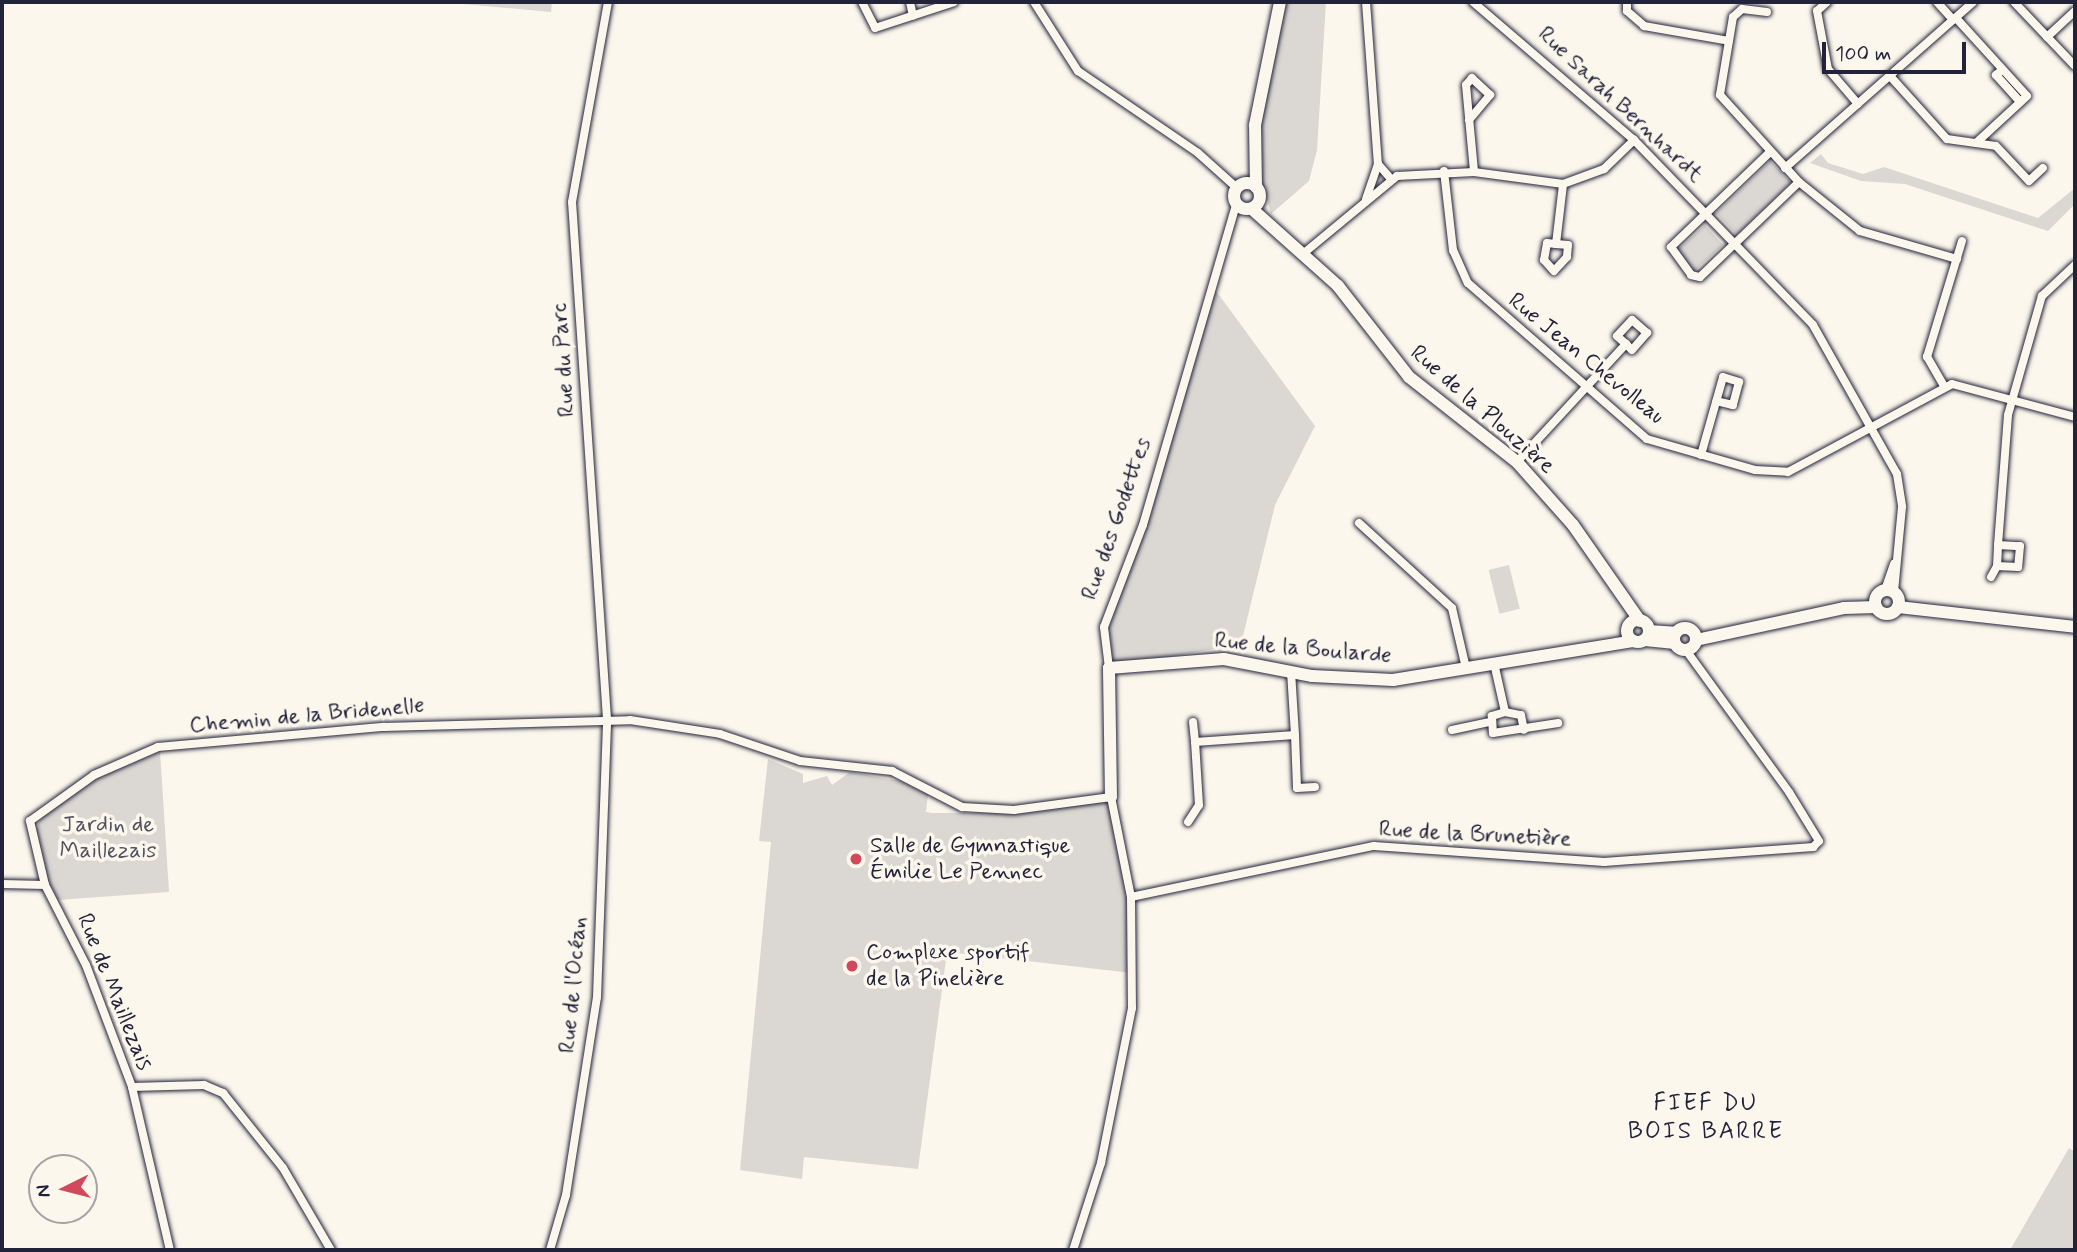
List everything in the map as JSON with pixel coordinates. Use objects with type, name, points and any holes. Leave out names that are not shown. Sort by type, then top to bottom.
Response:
[{"type":"street","name":"Rue du Parc","points":[[607,719],[572,202],[608,2]]},
{"type":"street","points":[[862,2],[875,28],[954,2]]},
{"type":"street","points":[[910,2],[913,16]]},
{"type":"street","points":[[1034,2],[1078,71],[1247,186],[1255,206],[1236,204],[1247,186],[1255,159],[1255,125],[1280,2]]},
{"type":"street","points":[[1366,2],[1378,164],[1366,199]]},
{"type":"street","points":[[1627,2],[1627,11],[1644,26],[1729,41]]},
{"type":"street","points":[[1827,2],[1817,11],[1828,69],[1858,104]]},
{"type":"street","points":[[1937,2],[2026,96],[1976,143]]},
{"type":"street","points":[[1785,168],[1973,2]]},
{"type":"street","points":[[2014,2],[2075,66]]},
{"type":"street","name":"Rue Sarah Bernhardt","points":[[1478,3],[1634,140],[1812,325],[1873,424],[1897,474],[1899,552],[1888,598]]},
{"type":"street","points":[[1767,12],[1742,9],[1733,17],[1720,95],[1769,153],[1799,182],[1860,231],[1957,259]]},
{"type":"street","points":[[2047,37],[2075,11]]},
{"type":"street","points":[[1890,76],[1947,139],[1996,146]]},
{"type":"street","points":[[1469,120],[1490,95],[1472,78],[1466,85],[1469,120],[1474,172]]},
{"type":"street","points":[[1985,134],[2029,181],[2043,168]]},
{"type":"street","points":[[1304,253],[1391,179],[1444,171],[1474,172],[1563,184],[1604,169],[1634,140]]},
{"type":"street","points":[[1769,153],[1671,247],[1684,268],[1700,277],[1799,182]]},
{"type":"street","points":[[1378,164],[1391,179]]},
{"type":"street","name":"Rue Jean Chevolleau","points":[[1444,171],[1453,250],[1468,283],[1647,439],[1701,455],[1788,472],[1944,386]]},
{"type":"street","points":[[1556,244],[1563,184]]},
{"type":"street","name":"Rue des Godettes","points":[[1073,1250],[1101,1163],[1132,1008],[1130,897],[1111,797],[1109,668],[1104,627],[1143,525],[1236,204]]},
{"type":"street","name":"Rue de la Plouzière","points":[[1255,206],[1304,253],[1409,377],[1517,462],[1626,600],[1637,632]]},
{"type":"street","points":[[1962,241],[1927,357],[1944,386],[1964,385],[2075,417]]},
{"type":"street","points":[[1991,577],[1997,566],[2012,399],[2042,296],[2075,265]]},
{"type":"street","points":[[1517,462],[1626,344]]},
{"type":"street","points":[[1701,455],[1716,401]]},
{"type":"street","points":[[1359,523],[1452,608],[1466,668]]},
{"type":"street","points":[[1997,566],[2018,567],[2020,546],[1998,545]]},
{"type":"street","points":[[1637,632],[1679,642],[1695,635],[1888,598],[1928,609],[2075,627]]},
{"type":"street","name":"Rue de la Boularde","points":[[1109,668],[1224,659],[1291,672],[1392,680],[1616,644],[1637,632]]},
{"type":"street","points":[[1679,642],[1695,635]]},
{"type":"street","name":"Rue de la Brunetière","points":[[1130,897],[1374,846],[1605,862],[1795,851],[1819,841],[1679,642]]},
{"type":"street","points":[[1494,663],[1505,712]]},
{"type":"street","points":[[1291,672],[1297,788],[1315,787]]},
{"type":"street","points":[[1452,730],[1491,722],[1505,712],[1521,715],[1524,730]]},
{"type":"street","name":"Chemin de la Bridenelle","points":[[30,821],[68,789],[158,747],[384,727],[607,719],[720,734],[789,758],[892,771],[962,807],[1014,810],[1111,797]]},
{"type":"street","name":"Rue de l'Océan","points":[[550,1250],[566,1195],[597,997],[607,719]]},
{"type":"street","points":[[1188,822],[1199,805],[1193,722]]},
{"type":"street","points":[[1491,722],[1499,736],[1558,723]]},
{"type":"street","points":[[1195,742],[1294,736]]},
{"type":"street","name":"Rue de Maillezais","points":[[30,821],[45,885],[86,965],[132,1087],[204,1085],[223,1093],[283,1168],[331,1250]]},
{"type":"street","points":[[2,884],[45,885]]},
{"type":"street","points":[[132,1087],[170,1250]]},
{"type":"green space","points":[[441,2],[552,2],[551,12]]},
{"type":"green space","points":[[1286,2],[1326,2],[1317,150],[1309,181],[1271,214],[1261,179],[1261,123]]},
{"type":"green space","points":[[1821,154],[1828,163],[1863,174],[1884,167],[2038,218],[2075,188],[2075,204],[2048,231],[1905,184],[1861,181],[1810,163]]},
{"type":"green space","points":[[1770,161],[1791,183],[1737,235],[1716,213]]},
{"type":"green space","points":[[1705,225],[1723,245],[1693,272],[1675,252]]},
{"type":"green space","points":[[1211,284],[1315,426],[1275,505],[1241,644],[1109,668],[1104,627],[1143,525]]},
{"type":"green space","points":[[1509,565],[1520,609],[1500,614],[1489,570]]},
{"type":"green space","name":"Jardin de Maillezais","points":[[160,751],[169,892],[58,900],[42,870],[35,833],[42,815],[93,780]]},
{"type":"green space","name":"Complexe sportif de la Pinelière","points":[[768,759],[803,774],[803,783],[827,776],[832,785],[850,772],[904,782],[928,794],[926,812],[932,813],[1014,813],[1108,800],[1128,898],[1132,973],[947,952],[918,1169],[804,1157],[802,1179],[740,1170],[771,842],[759,841]]},
{"type":"green space","points":[[2069,1148],[2075,1152],[2075,1250],[2010,1250]]},
{"type":"place","name":"Salle de Gymnastique Émilie Le Pennec","points":[[856,859]]},
{"type":"place","name":"Complexe sportif de la Pinelière","points":[[852,966]]},
{"type":"district","name":"FIEF DU BOIS BARRE","points":[[1706,1118]]}]
